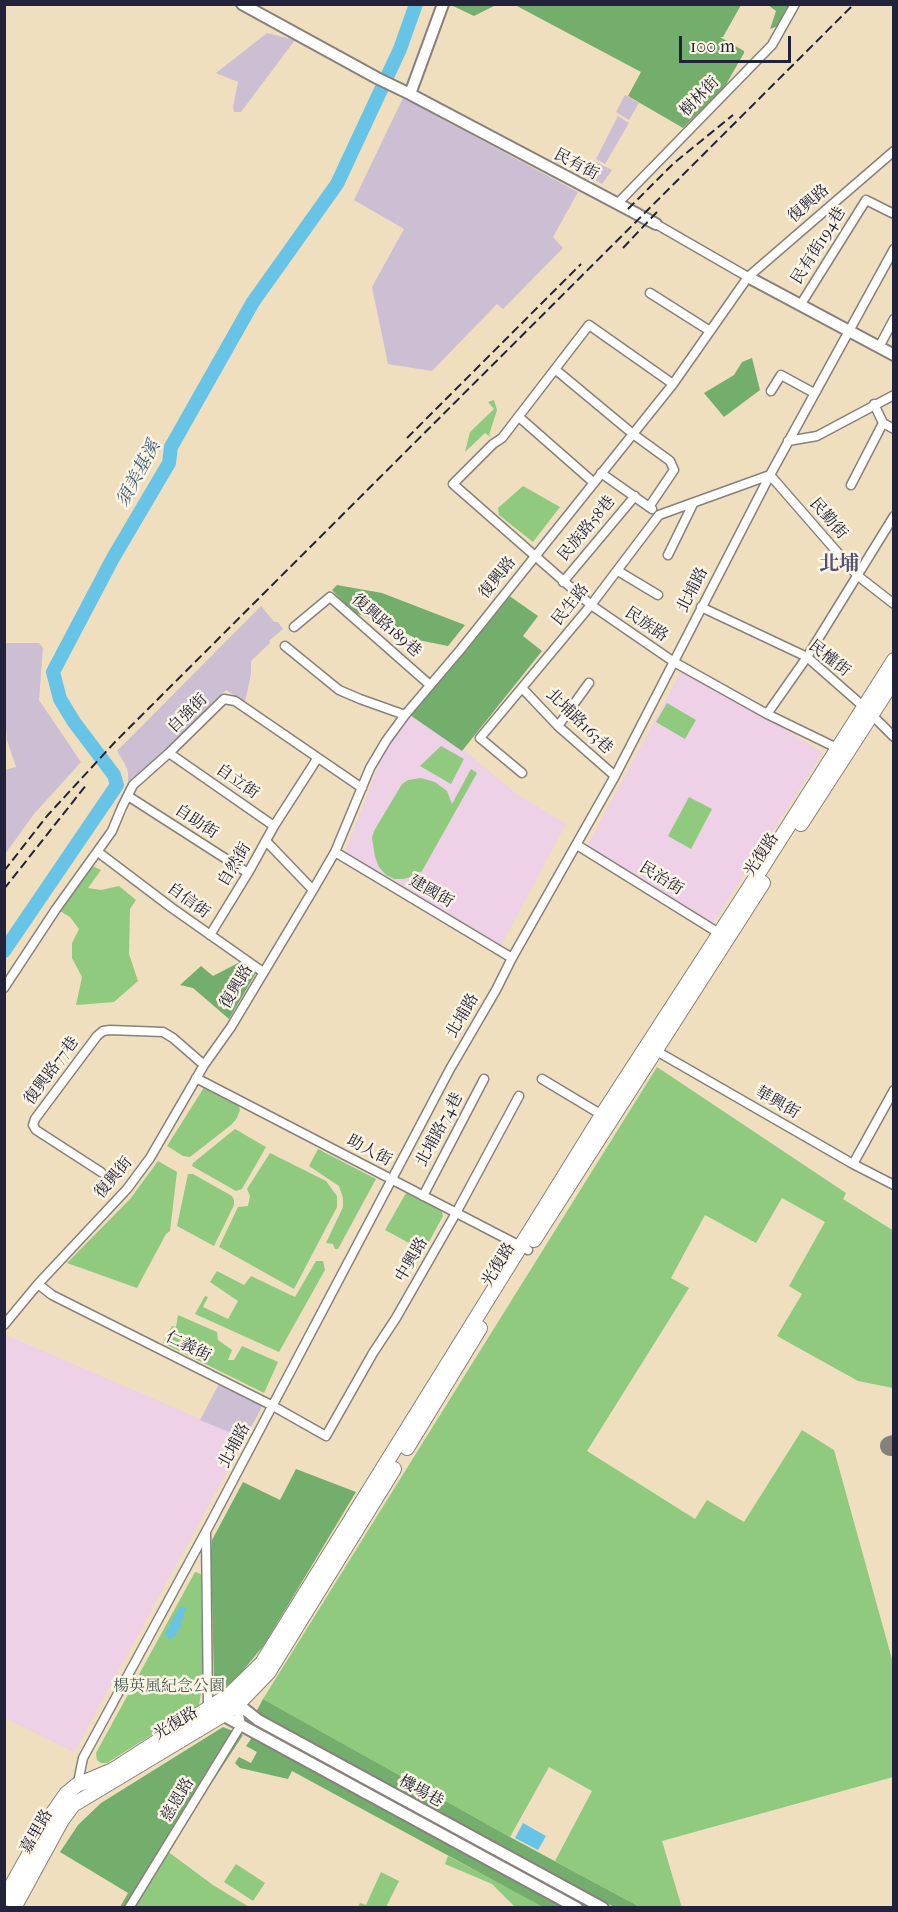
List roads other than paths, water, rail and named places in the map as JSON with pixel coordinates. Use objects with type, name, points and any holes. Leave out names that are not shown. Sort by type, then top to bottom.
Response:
[{"type":"main road","name":"光復路","points":[[524,1248],[868,711],[894,660]]},
{"type":"main road","name":"光復路","points":[[868,711],[894,680]]},
{"type":"main road","name":"光復路","points":[[77,1785],[113,1770],[208,1708],[233,1700],[268,1673],[602,1115],[652,1048]]},
{"type":"main road","name":"光復路","points":[[74,1805],[224,1715],[233,1700]]},
{"type":"main road","name":"嘉里路","points":[[4,1899],[59,1802],[77,1785]]},
{"type":"main road","name":"嘉里路","points":[[14,1908],[62,1820],[74,1805]]},
{"type":"street","name":"民有街","points":[[242,4],[377,78],[656,224],[748,278],[801,304],[894,356]]},
{"type":"street","points":[[406,92],[443,4]]},
{"type":"street","name":"樹林街","points":[[617,204],[772,45],[795,4]]},
{"type":"street","name":"復興路","points":[[196,1078],[231,1027],[335,852],[370,768],[405,715],[673,384],[748,278],[894,151]]},
{"type":"street","name":"民有街194巷","points":[[801,304],[866,200],[894,214]]},
{"type":"street","name":"北埔路","points":[[74,1805],[83,1758],[206,1533],[450,1070],[615,777],[770,475],[894,249]]},
{"type":"street","points":[[650,293],[710,331]]},
{"type":"street","points":[[879,347],[894,319]]},
{"type":"street","points":[[593,482],[519,417],[589,325],[673,384]]},
{"type":"street","points":[[556,370],[633,434],[670,461],[674,470],[649,507]]},
{"type":"street","points":[[771,391],[782,375],[814,393]]},
{"type":"street","points":[[789,441],[817,436],[894,394]]},
{"type":"street","points":[[874,404],[883,423],[894,429]]},
{"type":"street","name":"民族路","points":[[519,417],[502,438],[453,484],[562,582],[591,605],[674,662],[767,714],[842,751]]},
{"type":"street","points":[[851,484],[883,423]]},
{"type":"street","points":[[601,473],[659,515],[770,475]]},
{"type":"street","name":"民勤街","points":[[770,475],[858,576],[894,604]]},
{"type":"street","name":"民族路58巷","points":[[562,582],[635,496]]},
{"type":"street","points":[[668,555],[693,504]]},
{"type":"street","name":"民生路","points":[[522,773],[480,738],[591,605],[659,515]]},
{"type":"street","points":[[767,714],[807,657],[894,516]]},
{"type":"street","points":[[618,571],[658,596]]},
{"type":"street","name":"復興路189巷","points":[[294,627],[330,597],[430,685]]},
{"type":"street","name":"民權街","points":[[701,607],[807,657],[894,737]]},
{"type":"street","points":[[285,646],[339,690],[405,715]]},
{"type":"street","points":[[558,726],[589,683]]},
{"type":"street","name":"北埔路163巷","points":[[523,689],[558,726],[615,777]]},
{"type":"street","name":"自強街","points":[[4,988],[56,909],[112,831],[133,785],[170,753],[224,699],[235,701],[317,759],[363,788]]},
{"type":"street","name":"自立街","points":[[170,753],[274,826]]},
{"type":"street","points":[[313,890],[266,841],[317,759]]},
{"type":"street","name":"自助街","points":[[128,796],[248,873]]},
{"type":"street","name":"自然街","points":[[210,935],[266,841]]},
{"type":"street","name":"民治街","points":[[577,845],[724,936]]},
{"type":"street","name":"自信街","points":[[98,852],[263,972]]},
{"type":"street","name":"建國街","points":[[335,852],[512,958]]},
{"type":"street","name":"復興路77巷","points":[[101,1172],[36,1130],[33,1125],[35,1119],[97,1036],[103,1031],[110,1030],[163,1032],[204,1065]]},
{"type":"street","name":"華興街","points":[[652,1048],[853,1164],[894,1185]]},
{"type":"street","name":"助人街","points":[[196,1078],[524,1248]]},
{"type":"street","name":"復興街","points":[[4,1325],[38,1284],[140,1173],[196,1078]]},
{"type":"street","name":"北埔路74巷","points":[[423,1196],[484,1079]]},
{"type":"street","points":[[542,1079],[602,1115]]},
{"type":"street","points":[[853,1164],[894,1090]]},
{"type":"street","name":"中興路","points":[[326,1436],[456,1213],[519,1096]]},
{"type":"street","name":"仁義街","points":[[38,1284],[52,1295],[273,1406],[326,1436]]},
{"type":"street","points":[[206,1533],[208,1708]]},
{"type":"street","points":[[233,1700],[241,1725]]},
{"type":"street","name":"機場巷","points":[[233,1700],[258,1720],[603,1908]]},
{"type":"street","name":"機場巷","points":[[208,1708],[577,1908]]},
{"type":"street","name":"慈恩路","points":[[129,1908],[241,1725]]},
{"type":"street","points":[[287,1750],[293,1739]]},
{"type":"water","points":[[180,1606],[187,1608],[180,1623],[182,1624],[175,1636],[169,1639],[166,1632]]},
{"type":"water","points":[[523,1823],[546,1836],[538,1850],[515,1838]]},
{"type":"waterway","name":"須美基溪","points":[[4,951],[117,785],[114,775],[74,722],[60,699],[53,672],[113,558],[169,463],[171,447],[253,302],[337,184],[400,49],[416,4]]},
{"type":"railway","points":[[4,871],[47,816],[115,742],[854,4]]},
{"type":"railway","points":[[628,209],[674,163],[733,115]]},
{"type":"railway","points":[[623,248],[657,212]]},
{"type":"railway","points":[[407,438],[581,264]]},
{"type":"railway","points":[[4,889],[87,784]]},
{"type":"district","name":"北埔","points":[[839,565]]},
{"type":"park label","name":"楊英風紀念公園","points":[[169,1687]]}]
